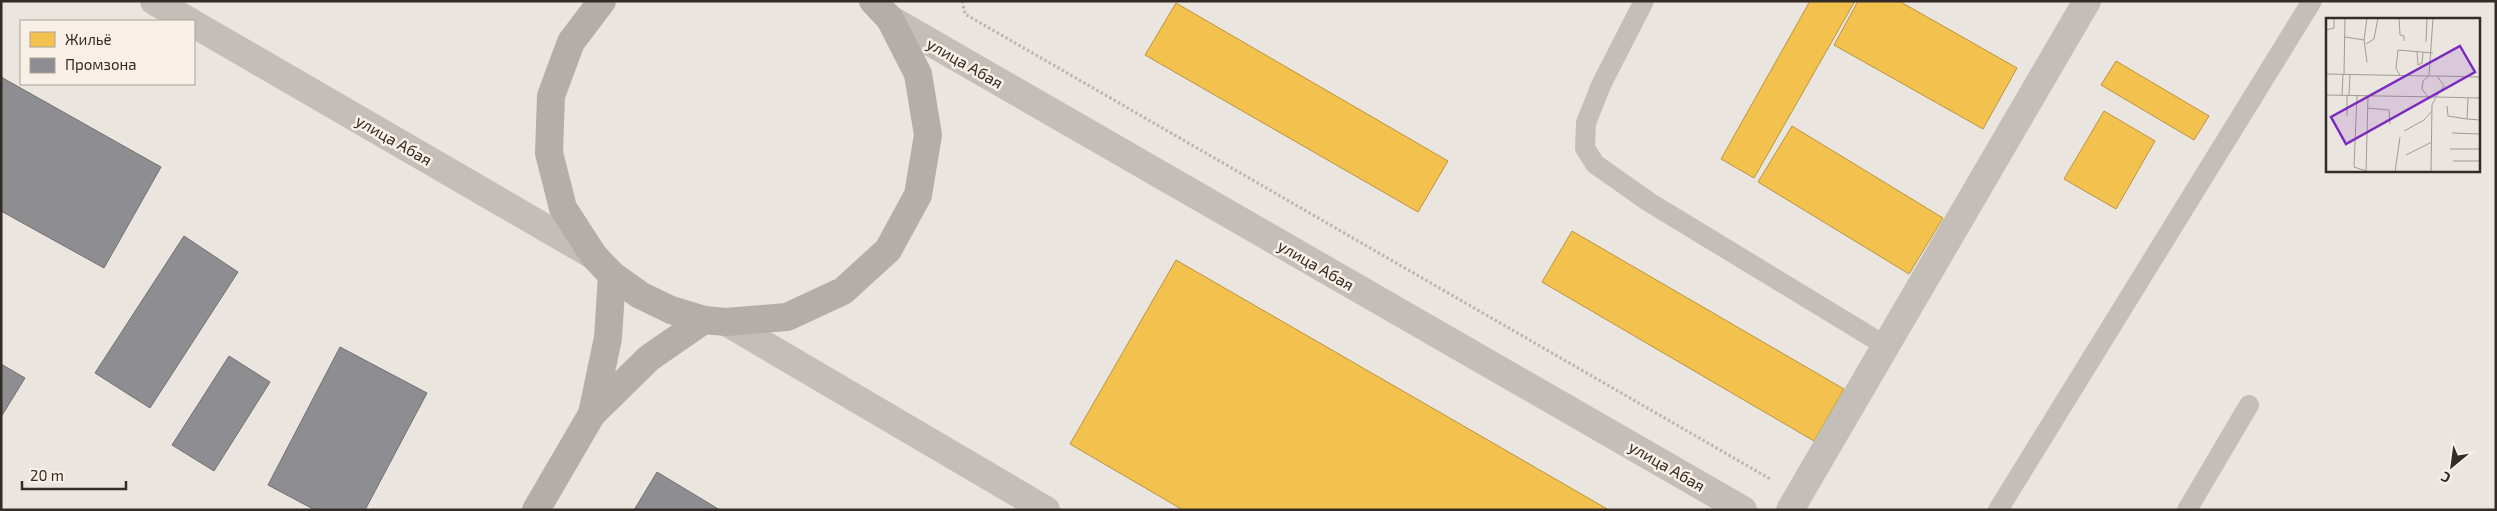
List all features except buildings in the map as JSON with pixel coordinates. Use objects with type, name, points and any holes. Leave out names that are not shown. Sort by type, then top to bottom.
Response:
[{"type":"street","points":[[154,1],[186,20]]},
{"type":"street","points":[[602,1],[571,42],[551,96],[549,153],[563,208],[603,266],[648,299],[671,310],[715,321],[1046,510]]},
{"type":"street","points":[[1795,502],[2087,1]]},
{"type":"street","points":[[536,510],[592,414],[649,358],[715,321],[787,317],[843,292],[888,250],[918,195],[928,135],[918,74],[880,7]]},
{"type":"street","name":"улица Абая","points":[[880,7],[1742,510]]},
{"type":"street","name":"улица Абая","points":[[195,25],[603,266]]},
{"type":"street","points":[[592,414],[608,338],[603,266]]},
{"type":"lane","points":[[1644,1],[1601,85],[1586,123],[1585,148],[1595,164],[1649,202],[1886,346]]},
{"type":"lane","points":[[1998,510],[2312,1]]},
{"type":"lane","points":[[2187,510],[2249,405]]},
{"type":"path","points":[[962,1],[965,14],[1795,502]]}]
